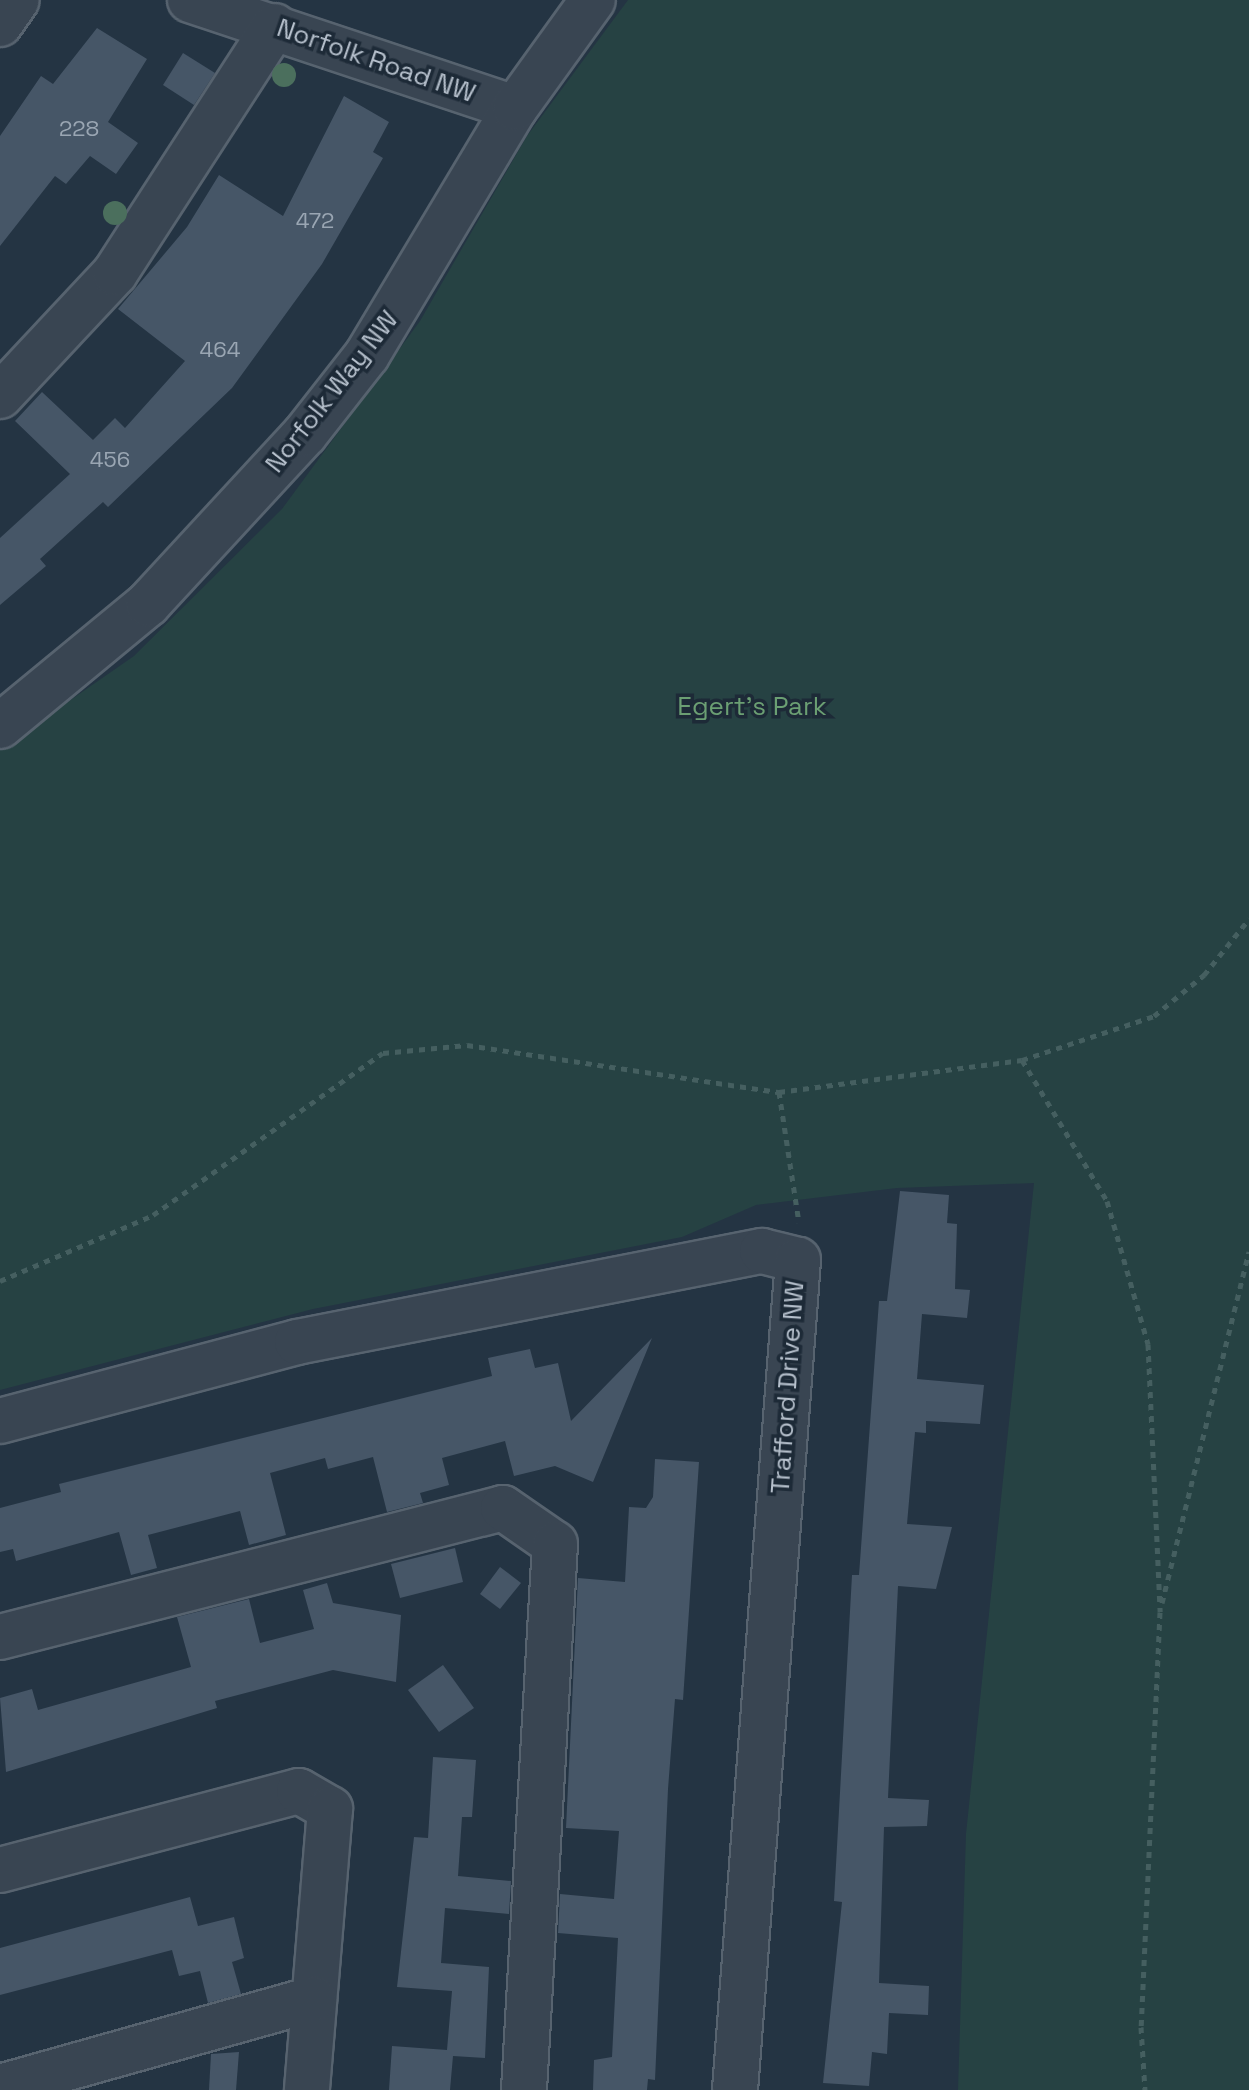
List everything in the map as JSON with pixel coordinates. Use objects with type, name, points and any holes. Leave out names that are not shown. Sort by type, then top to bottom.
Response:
[{"type":"street","points":[[0,24],[17,0]]},
{"type":"street","name":"Norfolk Road NW","points":[[190,0],[515,108]]},
{"type":"street","name":"Norfolk Way NW","points":[[0,726],[148,604],[305,434],[367,355],[515,108],[593,0]]},
{"type":"street","points":[[0,396],[115,273],[275,26]]},
{"type":"street","name":"Trafford Drive NW","points":[[0,1421],[297,1342],[762,1251],[798,1260],[735,2090]]},
{"type":"street","points":[[0,1637],[503,1508],[555,1544],[524,2090]]},
{"type":"street","points":[[0,1870],[299,1791],[330,1809],[307,2090]]},
{"type":"street","points":[[0,2087],[314,1999]]},
{"type":"path","points":[[0,1281],[153,1215],[383,1053],[467,1045],[779,1092],[1022,1060],[1154,1016],[1204,975],[1249,919]]},
{"type":"path","points":[[1022,1060],[1107,1201],[1148,1344],[1160,1612],[1141,2027],[1145,2090]]},
{"type":"path","points":[[779,1092],[800,1224],[798,1260]]},
{"type":"path","points":[[1160,1612],[1249,1252]]},
{"type":"green space","name":"Egert's Park","points":[[628,0],[1249,0],[1249,2090],[958,2090],[966,1834],[1034,1183],[897,1188],[756,1205],[682,1237],[313,1309],[0,1390],[0,749],[134,656],[282,509],[420,321],[527,136]]},
{"type":"building","points":[[97,28],[147,59],[108,122],[138,143],[116,174],[90,156],[66,184],[55,176],[0,246],[0,136],[41,76],[53,84]]},
{"type":"building","points":[[183,53],[215,73],[194,105],[163,85]]},
{"type":"building","points":[[344,96],[389,122],[373,152],[383,158],[322,264],[232,388],[108,507],[103,502],[40,559],[46,566],[0,605],[0,538],[70,474],[15,421],[42,392],[93,440],[115,418],[125,428],[185,361],[118,309],[187,227],[219,175],[283,216]]},
{"type":"building","points":[[900,1191],[949,1195],[947,1223],[957,1224],[955,1289],[970,1290],[967,1318],[922,1314],[917,1379],[984,1385],[980,1424],[926,1421],[926,1433],[915,1432],[907,1524],[952,1527],[936,1589],[898,1586],[888,1798],[929,1800],[927,1826],[884,1827],[879,1983],[929,1986],[928,2015],[889,2013],[887,2054],[872,2052],[869,2086],[823,2083],[842,1902],[834,1901],[852,1575],[859,1575],[879,1301],[887,1301]]},
{"type":"building","points":[[652,1338],[593,1482],[555,1466],[514,1476],[505,1441],[442,1458],[449,1485],[420,1493],[423,1503],[387,1512],[373,1457],[328,1469],[325,1458],[270,1473],[286,1535],[249,1545],[240,1511],[148,1535],[157,1568],[131,1575],[119,1532],[16,1561],[13,1549],[0,1552],[0,1508],[61,1492],[59,1484],[492,1376],[488,1358],[530,1349],[535,1368],[558,1363],[571,1421]]},
{"type":"building","points":[[655,1459],[699,1462],[683,1700],[675,1699],[668,1789],[655,2080],[648,2079],[647,2090],[593,2090],[594,2060],[612,2057],[618,1938],[558,1933],[560,1894],[614,1899],[619,1831],[566,1828],[578,1578],[625,1582],[629,1507],[646,1508],[653,1497]]},
{"type":"building","points":[[455,1548],[463,1582],[400,1598],[391,1564]]},
{"type":"building","points":[[500,1567],[521,1583],[500,1609],[480,1594]]},
{"type":"building","points":[[327,1583],[333,1603],[401,1615],[396,1682],[333,1670],[215,1701],[217,1708],[6,1772],[0,1698],[32,1689],[38,1710],[191,1667],[177,1617],[249,1599],[260,1643],[314,1629],[303,1590]]},
{"type":"building","points":[[443,1665],[474,1708],[439,1732],[408,1690]]},
{"type":"building","points":[[433,1757],[476,1760],[472,1817],[462,1817],[458,1876],[511,1881],[509,1914],[445,1908],[441,1963],[489,1967],[485,2058],[453,2056],[450,2090],[389,2090],[392,2046],[447,2050],[452,1991],[397,1987],[414,1837],[428,1838]]},
{"type":"building","points":[[190,1897],[198,1926],[234,1917],[244,1958],[232,1962],[241,1994],[208,2003],[200,1971],[179,1976],[172,1950],[0,1995],[0,1948]]},
{"type":"building","points":[[239,2052],[236,2090],[209,2090],[211,2054]]}]
